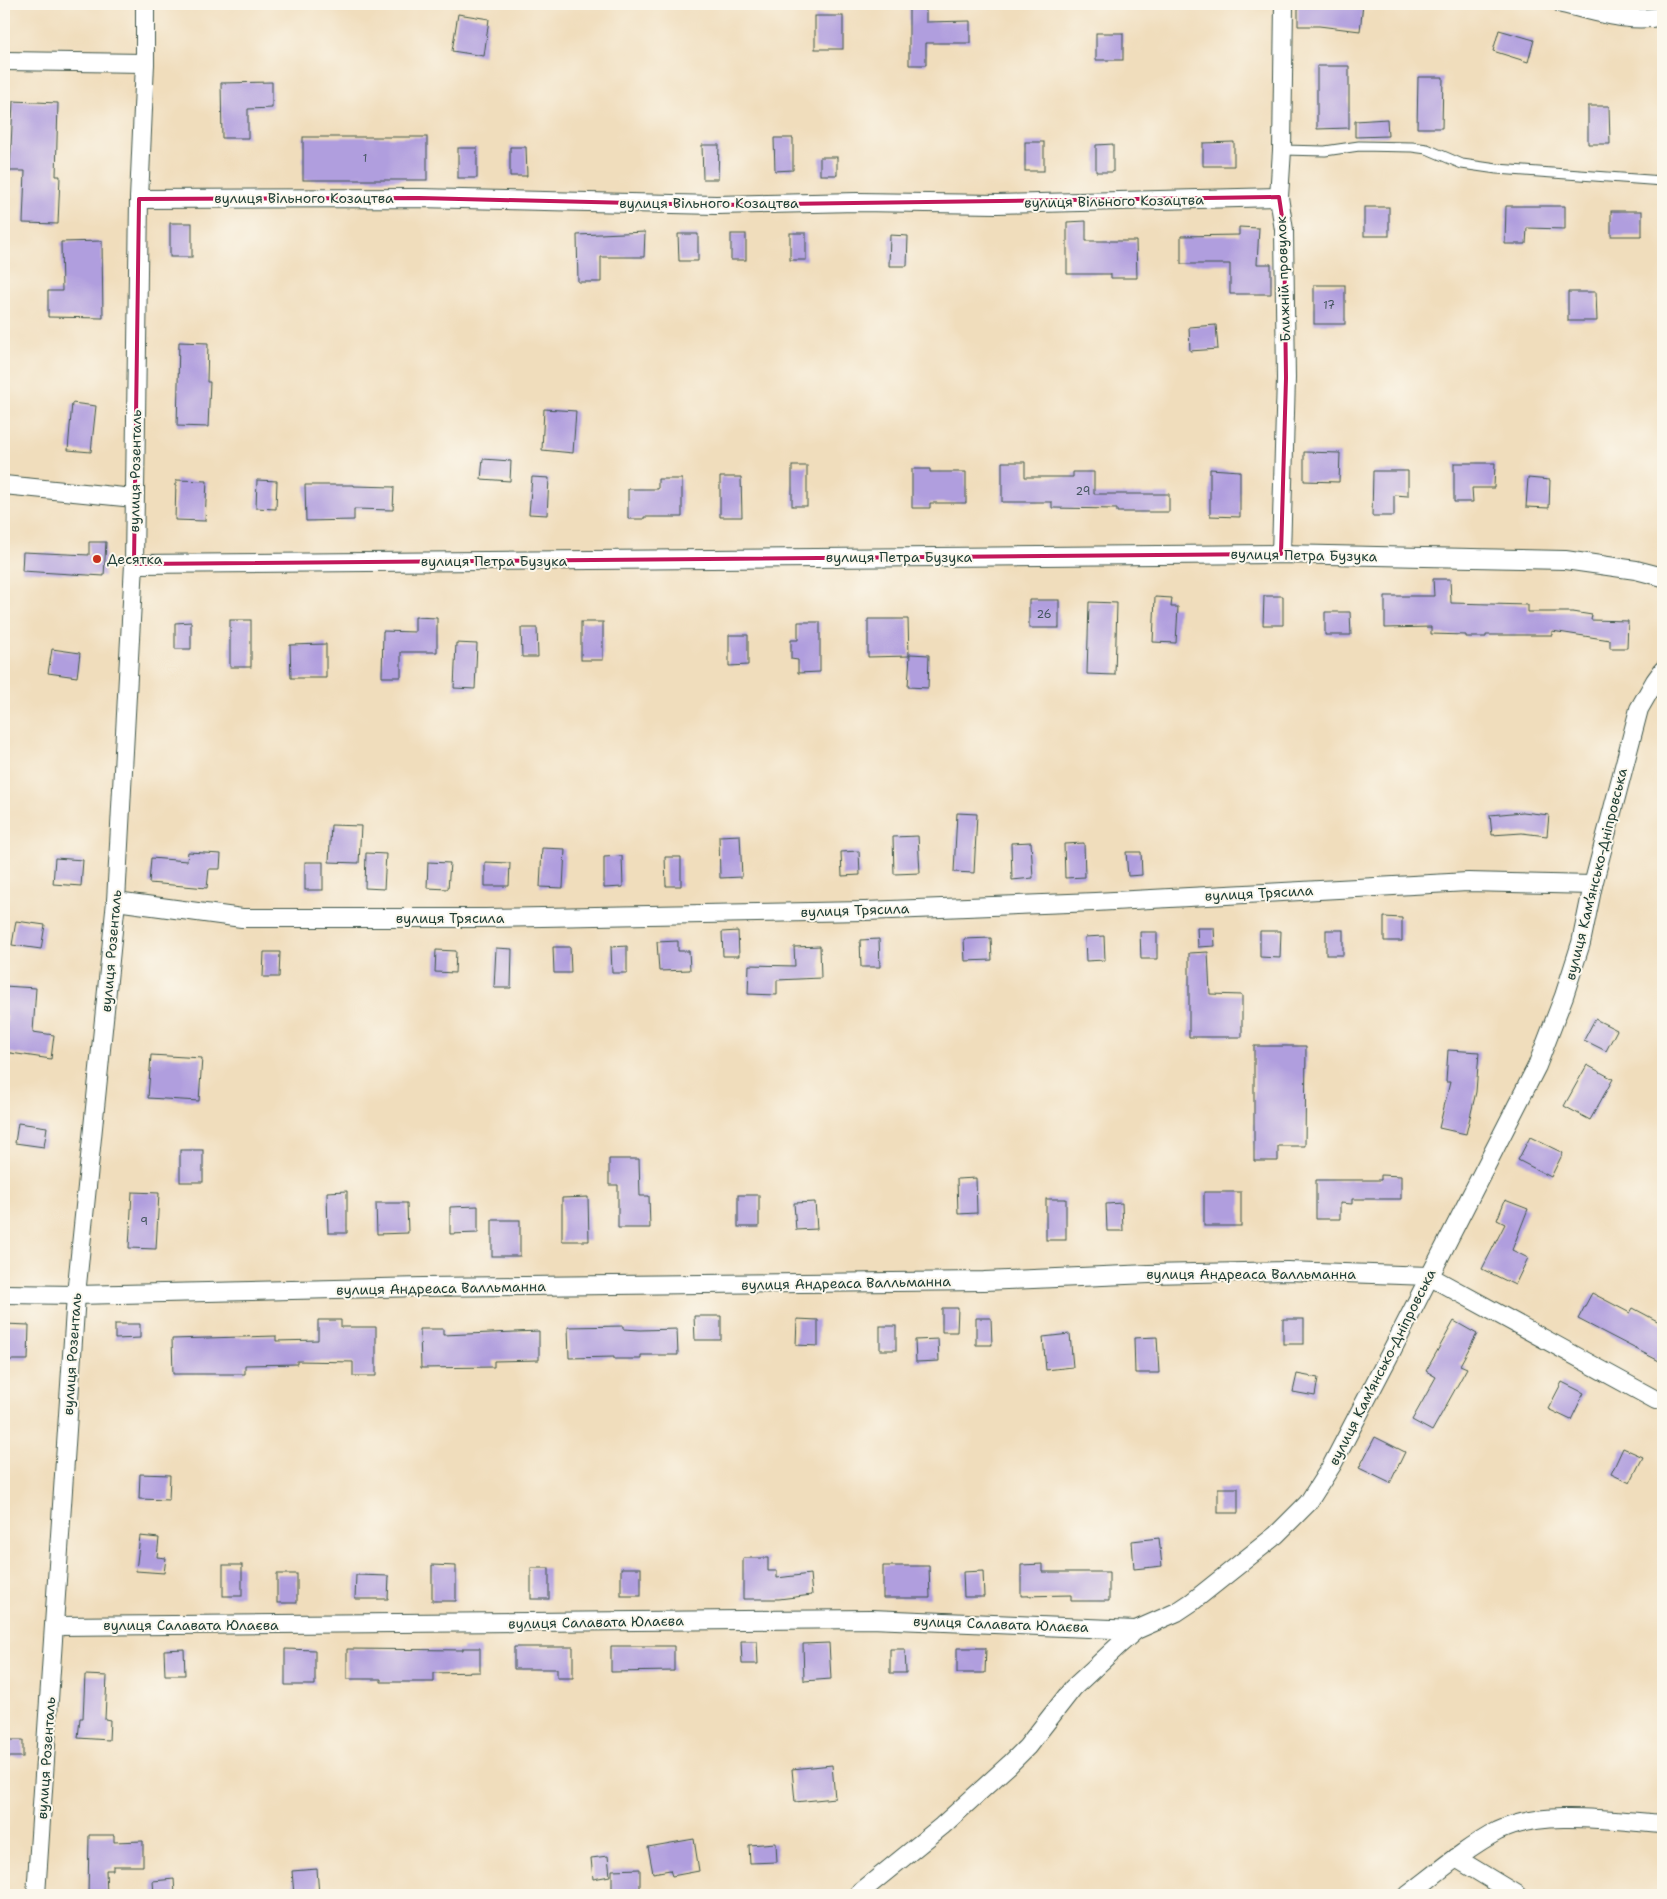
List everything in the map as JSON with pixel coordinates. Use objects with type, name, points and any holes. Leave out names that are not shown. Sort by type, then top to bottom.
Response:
[{"type":"street","name":"вулиця Розенталь","points":[[36,1895],[76,1295],[116,901],[134,564],[139,199],[145,63],[144,4]]},
{"type":"street","name":"Ближній провулок","points":[[1281,554],[1286,378],[1284,230],[1279,198],[1282,150],[1284,4]]},
{"type":"street","points":[[1562,4],[1611,16],[1632,18],[1663,16]]},
{"type":"street","points":[[4,61],[145,63]]},
{"type":"street","name":"вулиця Вільного Козацтва","points":[[139,199],[419,198],[716,204],[858,202],[997,204],[1279,198]]},
{"type":"street","points":[[4,485],[134,498]]},
{"type":"street","name":"вулиця Петра Бузука","points":[[134,564],[1281,554],[1565,560],[1636,570],[1663,577]]},
{"type":"street","name":"вулиця Кам’янсько-Дніпровська","points":[[857,1895],[942,1826],[1010,1764],[1027,1747],[1073,1688],[1136,1630],[1177,1612],[1192,1602],[1276,1534],[1308,1503],[1332,1465],[1543,1052],[1581,943],[1593,885],[1639,710],[1654,681],[1663,670]]},
{"type":"street","name":"вулиця Трясила","points":[[116,901],[242,918],[484,918],[865,911],[1065,904],[1468,882],[1593,885]]},
{"type":"street","name":"вулиця Андреаса Валльманна","points":[[4,1294],[76,1295],[423,1287],[984,1281],[1149,1274],[1287,1271],[1429,1276],[1656,1400]]},
{"type":"street","name":"вулиця Салавата Юлаєва","points":[[55,1626],[871,1619],[1136,1630]]},
{"type":"street","points":[[1408,1895],[1456,1858],[1499,1831],[1527,1822],[1556,1818],[1663,1824]]},
{"type":"street","points":[[1456,1858],[1517,1895]]},
{"type":"lane","points":[[1282,150],[1325,151],[1359,146],[1412,147],[1427,149],[1462,164],[1497,169],[1663,181]]},
{"type":"highlighted area","points":[[1279,197],[1284,230],[1286,378],[1281,554],[134,564],[139,199],[419,198],[716,205]]},
{"type":"building","points":[[909,4],[926,4],[926,22],[970,21],[970,43],[926,43],[926,65],[909,65]]},
{"type":"building","points":[[1298,4],[1363,4],[1360,31],[1319,26],[1298,26]]},
{"type":"building","points":[[458,14],[489,19],[484,56],[452,51]]},
{"type":"building","points":[[815,16],[843,16],[843,49],[815,49]]},
{"type":"building","points":[[1499,30],[1534,40],[1528,62],[1493,51]]},
{"type":"building","points":[[1096,33],[1123,33],[1123,60],[1096,60]]},
{"type":"building","points":[[1317,66],[1349,66],[1349,128],[1317,129]]},
{"type":"building","points":[[1418,77],[1443,77],[1442,128],[1417,128]]},
{"type":"building","points":[[272,82],[272,108],[248,109],[248,138],[222,138],[221,83]]},
{"type":"building","points":[[13,101],[58,103],[56,176],[60,176],[58,224],[23,223],[25,171],[10,171]]},
{"type":"building","points":[[1588,106],[1609,106],[1610,144],[1588,144]]},
{"type":"building","points":[[1387,119],[1388,136],[1355,137],[1355,121]]},
{"type":"building","points":[[303,137],[427,137],[427,180],[303,180]]},
{"type":"building","points":[[774,138],[793,138],[793,170],[775,171]]},
{"type":"building","points":[[1025,142],[1044,142],[1044,171],[1025,171]]},
{"type":"building","points":[[1234,142],[1234,166],[1203,166],[1203,143]]},
{"type":"building","points":[[1113,144],[1113,172],[1096,172],[1096,145]]},
{"type":"building","points":[[702,145],[719,145],[718,179],[703,179]]},
{"type":"building","points":[[510,147],[526,147],[527,176],[510,176]]},
{"type":"building","points":[[458,148],[477,148],[477,178],[458,178]]},
{"type":"building","points":[[820,157],[837,157],[837,175],[820,175]]},
{"type":"building","points":[[1506,206],[1565,206],[1565,229],[1527,228],[1526,244],[1505,244]]},
{"type":"building","points":[[1364,207],[1389,207],[1389,236],[1364,236]]},
{"type":"building","points":[[1611,211],[1642,211],[1642,236],[1611,236]]},
{"type":"building","points":[[1086,221],[1086,241],[1136,241],[1137,278],[1111,278],[1111,274],[1067,274],[1067,222]]},
{"type":"building","points":[[170,223],[192,223],[192,257],[170,257]]},
{"type":"building","points":[[1239,227],[1259,228],[1257,264],[1271,264],[1271,294],[1230,294],[1230,264],[1181,264],[1181,236],[1239,235]]},
{"type":"building","points":[[645,232],[644,257],[601,257],[601,282],[578,282],[577,235]]},
{"type":"building","points":[[790,233],[806,233],[806,260],[790,260]]},
{"type":"building","points":[[678,234],[698,234],[698,261],[679,261]]},
{"type":"building","points":[[731,234],[746,234],[746,260],[731,260]]},
{"type":"building","points":[[890,235],[908,236],[907,266],[889,266]]},
{"type":"building","points":[[102,241],[103,318],[48,317],[48,291],[62,291],[61,242]]},
{"type":"building","points":[[1314,285],[1345,285],[1345,324],[1314,324]]},
{"type":"building","points":[[1568,292],[1596,292],[1597,321],[1568,321]]},
{"type":"building","points":[[1216,325],[1218,349],[1190,351],[1189,327]]},
{"type":"building","points":[[179,342],[208,343],[207,382],[210,382],[208,427],[177,426]]},
{"type":"building","points":[[72,403],[96,406],[91,452],[68,450]]},
{"type":"building","points":[[544,409],[576,411],[573,453],[542,450]]},
{"type":"building","points":[[1304,452],[1340,453],[1339,482],[1304,481]]},
{"type":"building","points":[[483,459],[511,461],[510,481],[481,479]]},
{"type":"building","points":[[1002,462],[1025,462],[1025,477],[1073,477],[1073,472],[1094,472],[1094,494],[1169,494],[1169,512],[1117,512],[1117,509],[1052,508],[1052,502],[1002,502]]},
{"type":"building","points":[[1454,463],[1495,463],[1494,488],[1472,488],[1473,502],[1454,502]]},
{"type":"building","points":[[792,466],[807,466],[807,506],[792,506]]},
{"type":"building","points":[[912,469],[930,469],[930,472],[966,472],[966,503],[930,503],[930,508],[912,508]]},
{"type":"building","points":[[1210,469],[1240,471],[1240,517],[1210,516]]},
{"type":"building","points":[[1373,471],[1408,471],[1408,496],[1394,495],[1394,516],[1372,516]]},
{"type":"building","points":[[532,477],[549,478],[547,515],[529,514]]},
{"type":"building","points":[[720,477],[741,477],[742,517],[720,517]]},
{"type":"building","points":[[1528,478],[1550,480],[1549,508],[1526,507]]},
{"type":"building","points":[[658,479],[682,479],[682,517],[628,519],[628,489],[658,489]]},
{"type":"building","points":[[176,480],[207,481],[205,521],[175,520]]},
{"type":"building","points":[[257,480],[277,481],[276,509],[256,508]]},
{"type":"building","points":[[305,485],[394,487],[393,510],[354,509],[354,520],[306,521]]},
{"type":"building","points":[[89,542],[106,542],[104,576],[22,571],[23,552],[89,555]]},
{"type":"building","points":[[1433,579],[1450,579],[1451,603],[1528,605],[1528,612],[1573,612],[1592,615],[1591,620],[1628,621],[1627,648],[1610,648],[1610,640],[1552,631],[1552,635],[1486,635],[1486,637],[1466,637],[1466,635],[1431,634],[1431,627],[1385,628],[1385,596],[1434,596]]},
{"type":"building","points":[[1264,596],[1283,596],[1283,625],[1263,625]]},
{"type":"building","points":[[1155,597],[1172,598],[1171,607],[1178,607],[1176,643],[1153,642]]},
{"type":"building","points":[[1029,600],[1059,600],[1059,628],[1029,628]]},
{"type":"building","points":[[1089,602],[1117,603],[1115,675],[1087,674]]},
{"type":"building","points":[[1325,612],[1350,612],[1351,635],[1325,635]]},
{"type":"building","points":[[415,617],[437,618],[437,652],[401,652],[401,677],[382,677],[383,631],[415,632]]},
{"type":"building","points":[[868,619],[908,619],[909,656],[868,657]]},
{"type":"building","points":[[230,620],[251,620],[251,667],[230,667]]},
{"type":"building","points":[[191,622],[191,649],[175,649],[175,623]]},
{"type":"building","points":[[581,622],[603,622],[603,660],[581,660]]},
{"type":"building","points":[[798,622],[820,622],[820,672],[798,673],[798,660],[791,659],[791,640],[798,640]]},
{"type":"building","points":[[521,628],[537,628],[538,657],[522,657]]},
{"type":"building","points":[[729,635],[748,635],[748,665],[729,666]]},
{"type":"building","points":[[456,643],[477,644],[475,689],[454,688]]},
{"type":"building","points":[[326,644],[326,678],[291,678],[290,645]]},
{"type":"building","points":[[52,649],[80,653],[77,677],[48,673]]},
{"type":"building","points":[[910,654],[929,655],[928,688],[908,687]]},
{"type":"building","points":[[1523,812],[1549,815],[1547,836],[1522,833],[1492,835],[1490,815]]},
{"type":"building","points":[[957,813],[977,814],[974,873],[954,872]]},
{"type":"building","points":[[331,825],[361,826],[359,863],[329,862]]},
{"type":"building","points":[[740,835],[742,877],[720,878],[719,836]]},
{"type":"building","points":[[918,836],[920,873],[894,874],[893,837]]},
{"type":"building","points":[[1031,842],[1033,878],[1012,880],[1011,843]]},
{"type":"building","points":[[1084,843],[1085,877],[1065,878],[1064,844]]},
{"type":"building","points":[[542,848],[565,849],[563,888],[540,887]]},
{"type":"building","points":[[859,851],[860,875],[842,876],[841,852]]},
{"type":"building","points":[[188,852],[221,854],[220,869],[209,869],[207,888],[149,883],[151,858],[187,861]]},
{"type":"building","points":[[1126,852],[1141,852],[1142,875],[1128,876]]},
{"type":"building","points":[[366,853],[386,854],[384,889],[365,888]]},
{"type":"building","points":[[622,856],[623,887],[604,888],[604,857]]},
{"type":"building","points":[[665,857],[681,857],[681,886],[666,886]]},
{"type":"building","points":[[55,858],[83,860],[81,886],[53,884]]},
{"type":"building","points":[[305,862],[323,862],[323,890],[305,890]]},
{"type":"building","points":[[428,862],[450,863],[448,889],[427,888]]},
{"type":"building","points":[[485,862],[510,863],[509,886],[485,886]]},
{"type":"building","points":[[1384,917],[1402,918],[1402,941],[1384,941]]},
{"type":"building","points":[[16,921],[45,925],[41,949],[12,945]]},
{"type":"building","points":[[1197,928],[1214,928],[1215,946],[1198,947]]},
{"type":"building","points":[[1326,930],[1343,930],[1343,955],[1326,955]]},
{"type":"building","points":[[738,931],[739,956],[723,956],[722,932]]},
{"type":"building","points":[[1260,931],[1281,931],[1280,958],[1260,957]]},
{"type":"building","points":[[1140,932],[1157,932],[1157,959],[1141,959]]},
{"type":"building","points":[[1104,936],[1105,960],[1086,961],[1085,937]]},
{"type":"building","points":[[991,938],[992,960],[965,961],[964,939]]},
{"type":"building","points":[[879,939],[880,967],[861,967],[860,940]]},
{"type":"building","points":[[678,941],[678,951],[689,951],[690,970],[659,971],[657,942]]},
{"type":"building","points":[[627,946],[627,973],[612,973],[611,947]]},
{"type":"building","points":[[820,946],[821,978],[777,980],[777,995],[748,994],[749,965],[795,966],[794,947]]},
{"type":"building","points":[[553,947],[570,947],[571,973],[554,973]]},
{"type":"building","points":[[496,948],[512,949],[511,988],[494,988]]},
{"type":"building","points":[[436,950],[456,951],[455,973],[435,972]]},
{"type":"building","points":[[264,952],[280,952],[279,977],[263,977]]},
{"type":"building","points":[[1208,952],[1210,994],[1242,995],[1242,1037],[1189,1037],[1189,953]]},
{"type":"building","points":[[4,986],[36,988],[33,1032],[54,1035],[51,1059],[4,1052],[7,1016],[4,1016]]},
{"type":"building","points":[[1595,1019],[1617,1030],[1606,1051],[1584,1040]]},
{"type":"building","points":[[1254,1046],[1306,1046],[1305,1146],[1278,1146],[1278,1161],[1254,1161]]},
{"type":"building","points":[[1448,1050],[1479,1052],[1476,1092],[1466,1134],[1439,1128],[1450,1082],[1446,1082]]},
{"type":"building","points":[[151,1055],[202,1058],[199,1101],[148,1098]]},
{"type":"building","points":[[1587,1065],[1613,1079],[1590,1120],[1564,1106]]},
{"type":"building","points":[[18,1123],[47,1127],[44,1147],[15,1143]]},
{"type":"building","points":[[1530,1137],[1563,1153],[1551,1177],[1518,1160]]},
{"type":"building","points":[[180,1150],[203,1150],[203,1182],[180,1182]]},
{"type":"building","points":[[609,1159],[639,1159],[640,1196],[649,1196],[650,1228],[618,1228],[618,1185],[609,1185]]},
{"type":"building","points":[[1381,1175],[1401,1176],[1401,1199],[1352,1199],[1352,1204],[1340,1203],[1340,1219],[1316,1219],[1316,1180],[1381,1180]]},
{"type":"building","points":[[976,1178],[977,1213],[958,1214],[957,1179]]},
{"type":"building","points":[[347,1191],[347,1233],[328,1233],[327,1192]]},
{"type":"building","points":[[132,1192],[159,1193],[156,1249],[129,1248]]},
{"type":"building","points":[[1204,1192],[1241,1192],[1241,1226],[1204,1226]]},
{"type":"building","points":[[738,1195],[759,1195],[759,1227],[738,1227]]},
{"type":"building","points":[[588,1197],[589,1241],[562,1241],[562,1198]]},
{"type":"building","points":[[1046,1199],[1066,1199],[1066,1240],[1046,1240]]},
{"type":"building","points":[[1505,1200],[1528,1209],[1512,1250],[1528,1258],[1515,1285],[1482,1269],[1505,1224],[1497,1220]]},
{"type":"building","points":[[815,1202],[817,1229],[796,1230],[794,1203]]},
{"type":"building","points":[[376,1203],[407,1203],[408,1233],[377,1234]]},
{"type":"building","points":[[1122,1203],[1123,1231],[1107,1231],[1106,1204]]},
{"type":"building","points":[[478,1206],[478,1233],[450,1234],[450,1207]]},
{"type":"building","points":[[492,1220],[520,1220],[520,1256],[492,1256]]},
{"type":"building","points":[[1592,1293],[1630,1313],[1633,1308],[1663,1324],[1663,1363],[1578,1319]]},
{"type":"building","points":[[942,1308],[958,1308],[957,1332],[942,1332]]},
{"type":"building","points":[[694,1316],[721,1316],[721,1340],[695,1340]]},
{"type":"building","points":[[976,1318],[991,1318],[992,1345],[976,1345]]},
{"type":"building","points":[[797,1319],[818,1320],[818,1346],[796,1345]]},
{"type":"building","points":[[1283,1319],[1304,1319],[1304,1344],[1283,1344]]},
{"type":"building","points":[[318,1320],[341,1320],[341,1327],[376,1327],[376,1376],[353,1376],[353,1362],[297,1361],[297,1364],[245,1365],[245,1374],[173,1374],[172,1339],[276,1336],[276,1341],[318,1340]]},
{"type":"building","points":[[1454,1321],[1477,1334],[1460,1365],[1467,1368],[1432,1431],[1412,1420],[1436,1377],[1426,1371]]},
{"type":"building","points":[[4,1324],[29,1325],[28,1360],[4,1360]]},
{"type":"building","points":[[115,1324],[140,1324],[140,1338],[115,1339]]},
{"type":"building","points":[[623,1326],[623,1329],[640,1330],[677,1329],[678,1355],[641,1355],[641,1359],[614,1359],[614,1357],[569,1358],[568,1327]]},
{"type":"building","points":[[880,1326],[896,1326],[896,1350],[880,1350]]},
{"type":"building","points":[[420,1329],[443,1329],[443,1335],[539,1331],[539,1360],[494,1361],[494,1367],[421,1368]]},
{"type":"building","points":[[1070,1334],[1073,1367],[1046,1370],[1043,1337]]},
{"type":"building","points":[[1157,1337],[1159,1373],[1135,1373],[1134,1338]]},
{"type":"building","points":[[938,1339],[939,1361],[916,1362],[915,1340]]},
{"type":"building","points":[[1297,1374],[1318,1378],[1315,1396],[1293,1392]]},
{"type":"building","points":[[1562,1382],[1584,1393],[1571,1420],[1548,1409]]},
{"type":"building","points":[[1375,1437],[1405,1452],[1390,1483],[1359,1468]]},
{"type":"building","points":[[1623,1448],[1643,1457],[1630,1483],[1611,1474]]},
{"type":"building","points":[[140,1474],[170,1475],[169,1500],[139,1499]]},
{"type":"building","points":[[1218,1488],[1238,1488],[1238,1513],[1218,1513]]},
{"type":"building","points":[[140,1536],[159,1538],[157,1557],[166,1558],[164,1573],[136,1571]]},
{"type":"building","points":[[1159,1538],[1162,1566],[1134,1569],[1132,1541]]},
{"type":"building","points":[[743,1558],[768,1558],[768,1571],[777,1571],[777,1578],[810,1574],[812,1595],[779,1599],[743,1599]]},
{"type":"building","points":[[1043,1564],[1043,1572],[1109,1572],[1109,1601],[1071,1601],[1071,1595],[1021,1596],[1021,1565]]},
{"type":"building","points":[[223,1565],[242,1565],[242,1596],[223,1596]]},
{"type":"building","points":[[432,1565],[456,1566],[456,1601],[432,1601]]},
{"type":"building","points":[[883,1566],[929,1566],[930,1598],[883,1598]]},
{"type":"building","points":[[531,1568],[549,1568],[549,1599],[531,1599]]},
{"type":"building","points":[[621,1568],[641,1568],[641,1596],[621,1596]]},
{"type":"building","points":[[983,1571],[984,1597],[964,1597],[963,1572]]},
{"type":"building","points":[[277,1574],[297,1574],[297,1603],[277,1603]]},
{"type":"building","points":[[356,1575],[389,1576],[388,1599],[355,1599]]},
{"type":"building","points":[[741,1641],[757,1641],[758,1664],[742,1664]]},
{"type":"building","points":[[829,1643],[831,1679],[804,1681],[803,1644]]},
{"type":"building","points":[[611,1646],[674,1646],[674,1671],[611,1672]]},
{"type":"building","points":[[514,1647],[573,1647],[573,1678],[557,1678],[557,1669],[514,1669]]},
{"type":"building","points":[[463,1648],[480,1648],[480,1672],[434,1673],[434,1682],[381,1682],[381,1679],[347,1679],[347,1649],[463,1650]]},
{"type":"building","points":[[957,1648],[986,1648],[985,1673],[957,1673]]},
{"type":"building","points":[[184,1649],[185,1675],[165,1675],[164,1650]]},
{"type":"building","points":[[285,1649],[315,1650],[315,1685],[285,1685]]},
{"type":"building","points":[[890,1649],[905,1649],[906,1673],[890,1673]]},
{"type":"building","points":[[85,1675],[107,1676],[105,1719],[110,1720],[109,1740],[78,1738],[80,1718],[83,1718]]},
{"type":"building","points":[[4,1740],[23,1740],[23,1757],[4,1757]]},
{"type":"building","points":[[832,1765],[835,1798],[795,1802],[792,1769]]},
{"type":"building","points":[[89,1835],[114,1835],[114,1842],[143,1841],[143,1866],[113,1866],[113,1870],[106,1870],[107,1895],[88,1895]]},
{"type":"building","points":[[694,1839],[699,1871],[672,1876],[670,1870],[653,1873],[648,1847]]},
{"type":"building","points":[[776,1843],[777,1862],[750,1863],[749,1845]]},
{"type":"building","points":[[608,1856],[610,1876],[593,1879],[591,1858]]},
{"type":"building","points":[[317,1869],[319,1895],[294,1895],[292,1871]]},
{"type":"building","points":[[640,1869],[640,1891],[633,1891],[633,1895],[612,1895],[612,1870]]},
{"type":"building","points":[[174,1879],[175,1895],[154,1895],[153,1881]]},
{"type":"place","name":"Десятка","points":[[97,559]]}]
